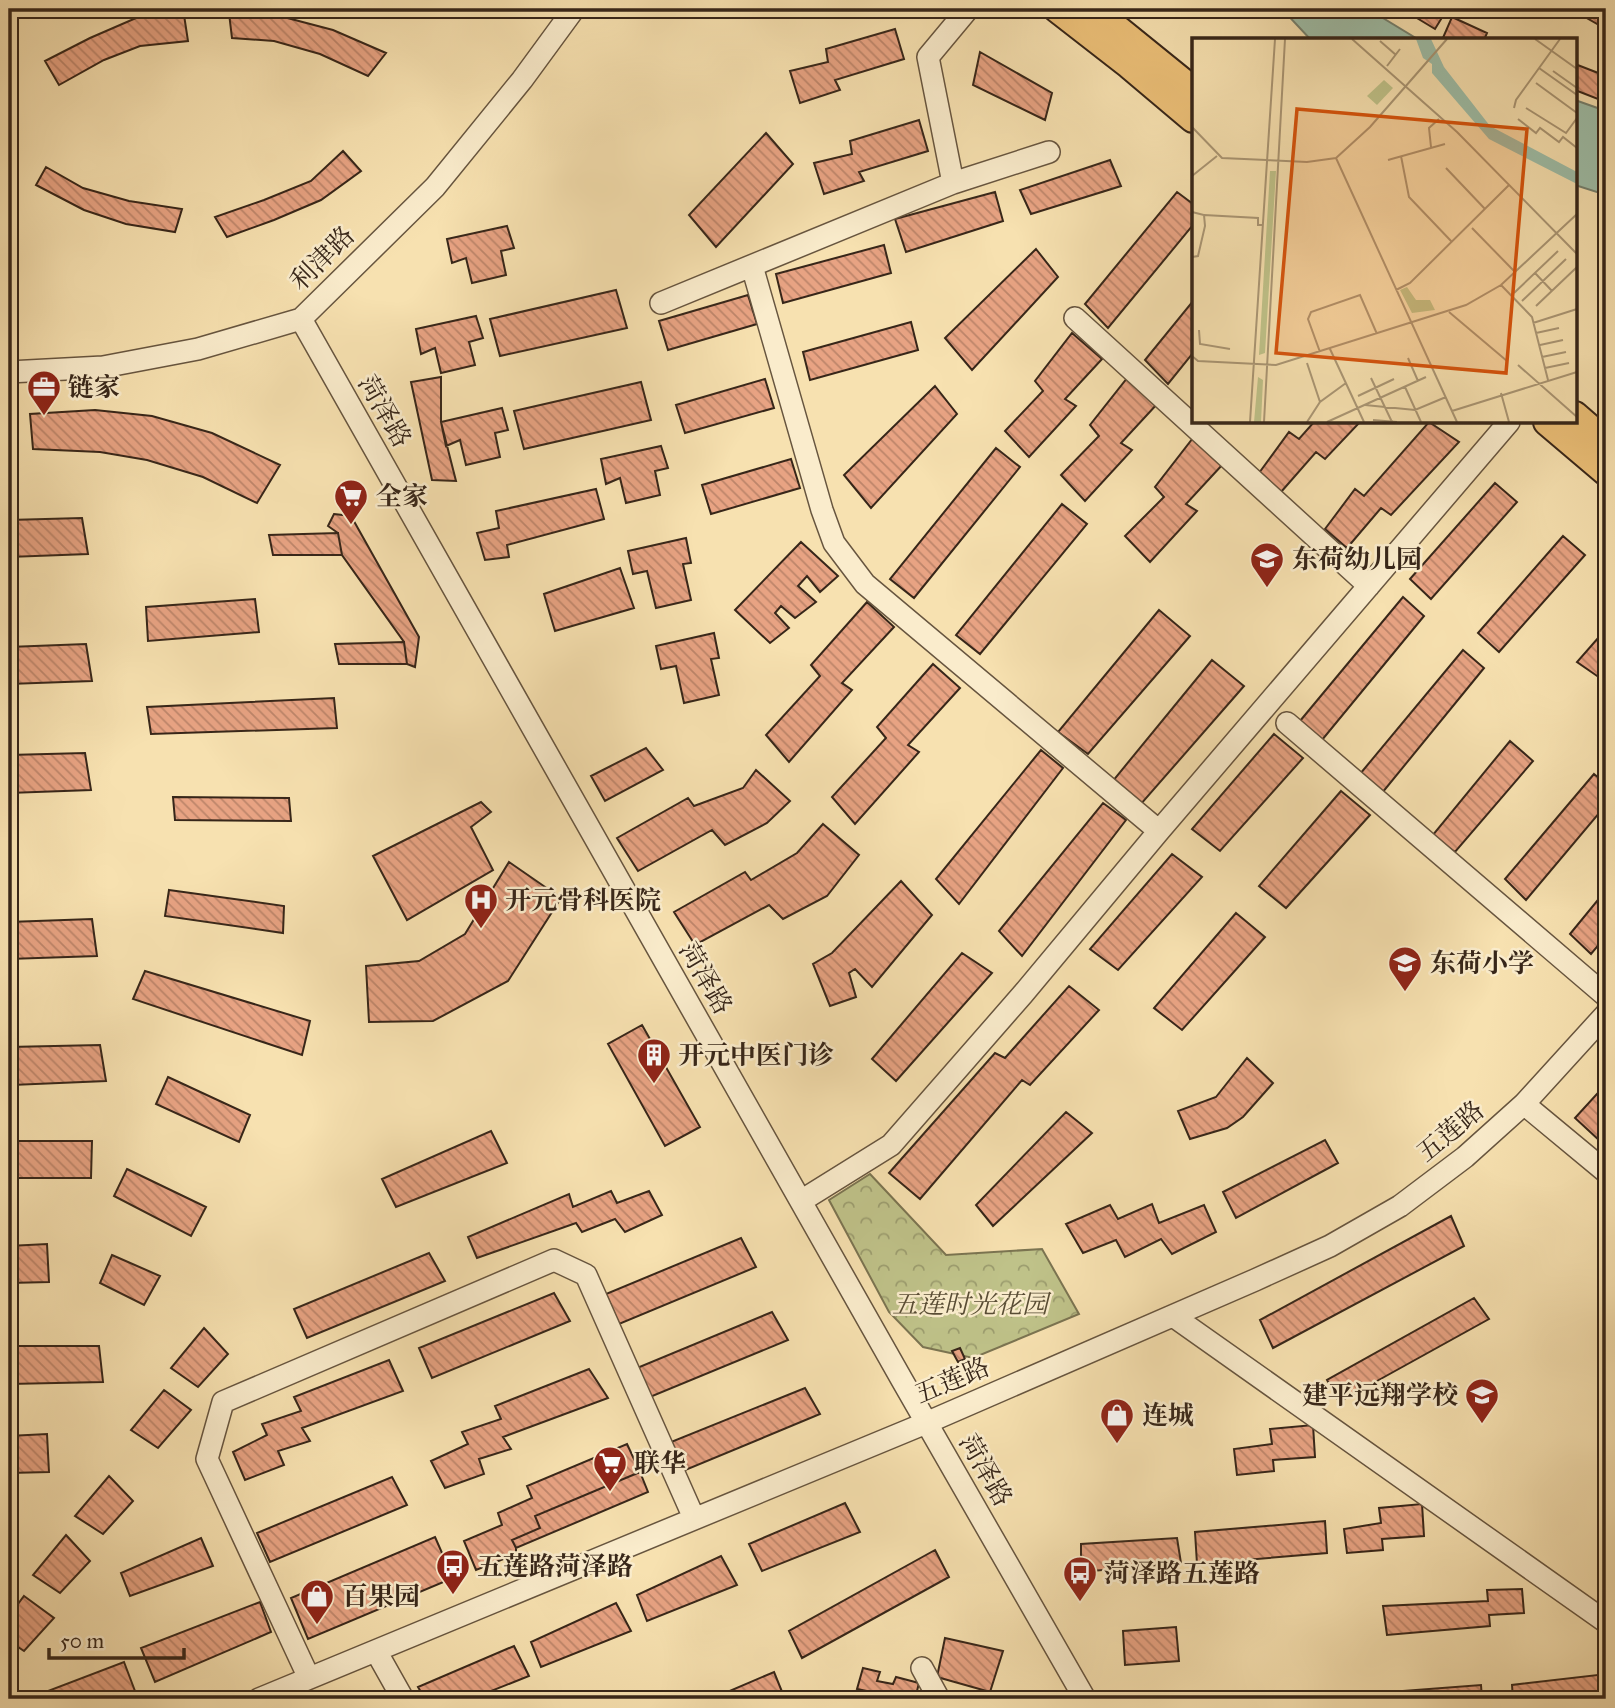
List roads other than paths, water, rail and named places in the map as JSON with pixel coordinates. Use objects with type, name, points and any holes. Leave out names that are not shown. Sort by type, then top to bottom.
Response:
[{"type":"main road","points":[[1057,9],[1192,118]]},
{"type":"main road","points":[[1093,9],[1192,89]]},
{"type":"main road","points":[[1576,416],[1606,442]]},
{"type":"main road","points":[[1549,424],[1606,472]]},
{"type":"street","name":"利津路","points":[[9,372],[103,367],[198,348],[301,319],[435,187],[522,80],[574,9]]},
{"type":"street","points":[[953,183],[928,57],[968,9]]},
{"type":"street","points":[[661,303],[953,183],[1049,152]]},
{"type":"street","points":[[752,266],[822,510],[834,543],[865,584],[1159,831]]},
{"type":"street","points":[[1075,318],[1369,586]]},
{"type":"street","name":"菏泽路","points":[[301,319],[1085,1699]]},
{"type":"street","points":[[800,1201],[891,1144],[1023,994],[1507,424]]},
{"type":"street","points":[[1287,723],[1606,996]]},
{"type":"street","name":"五莲路","points":[[259,1699],[926,1423],[1293,1264],[1366,1227],[1400,1206],[1465,1157],[1524,1104],[1606,1014]]},
{"type":"street","points":[[1524,1104],[1606,1171]]},
{"type":"street","points":[[309,1678],[207,1458],[223,1402],[554,1260],[586,1275],[694,1518]]},
{"type":"street","points":[[1173,1316],[1606,1622]]},
{"type":"street","points":[[376,1651],[403,1699]]},
{"type":"street","points":[[922,1668],[939,1699]]},
{"type":"place","name":"链家","points":[[44,417]]},
{"type":"place","name":"全家","points":[[351,526]]},
{"type":"place","name":"东荷幼儿园","points":[[1267,589]]},
{"type":"place","name":"开元骨科医院","points":[[481,930]]},
{"type":"place","name":"东荷小学","points":[[1405,993]]},
{"type":"place","name":"开元中医门诊","points":[[654,1085]]},
{"type":"place","name":"建平远翔学校","points":[[1482,1425]]},
{"type":"place","name":"连城","points":[[1117,1445]]},
{"type":"place","name":"联华","points":[[610,1493]]},
{"type":"place","name":"五莲路菏泽路","points":[[453,1596]]},
{"type":"place","name":"菏泽路五莲路","points":[[1080,1603]]},
{"type":"place","name":"百果园","points":[[317,1626]]},
{"type":"park label","name":"五莲时光花园","points":[[970,1304]]}]
